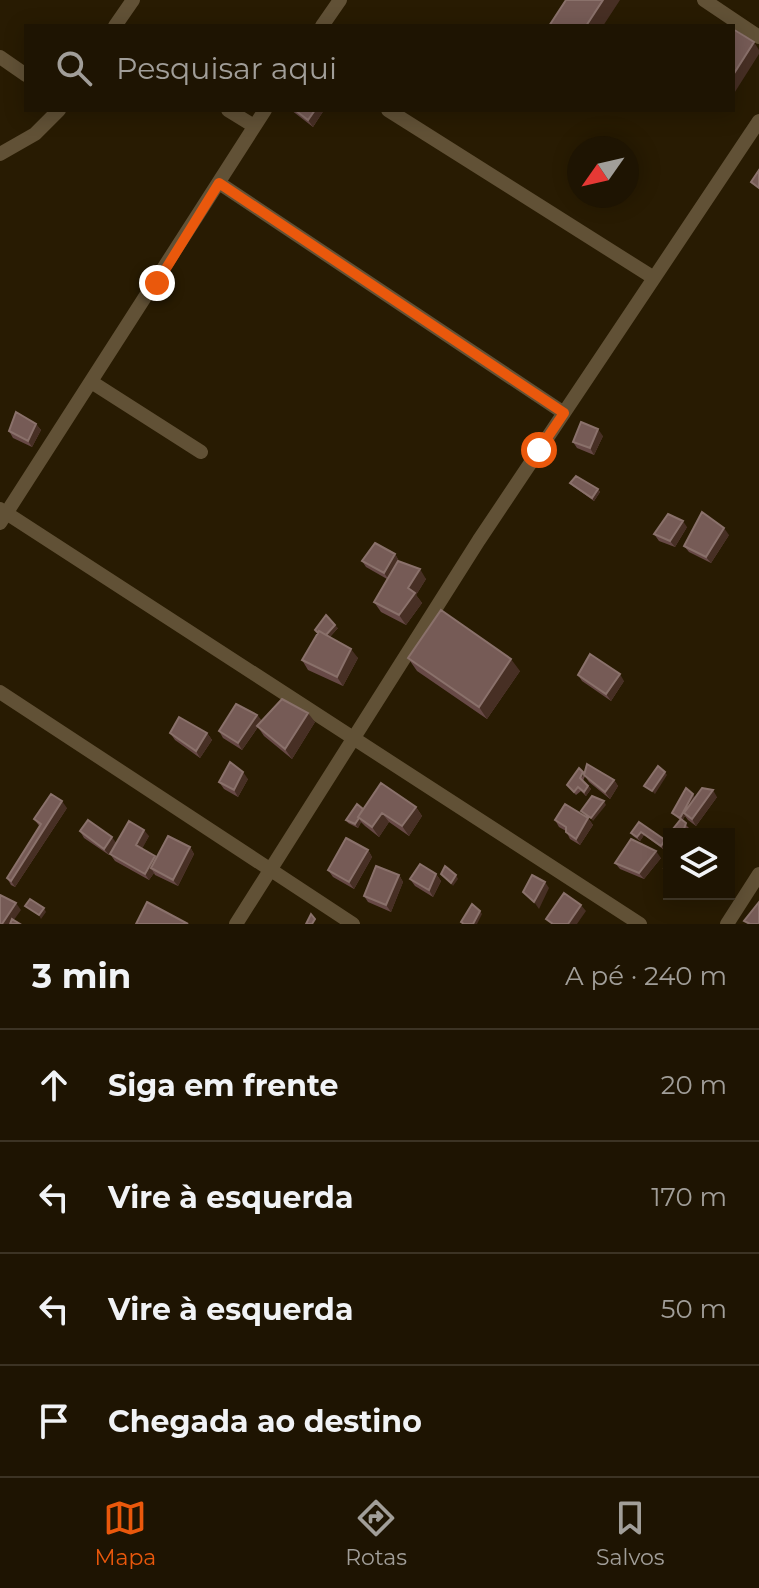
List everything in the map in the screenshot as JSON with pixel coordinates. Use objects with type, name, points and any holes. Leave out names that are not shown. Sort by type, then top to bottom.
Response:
[{"type":"street","points":[[116,24],[133,0]]},
{"type":"street","points":[[323,24],[340,0]]},
{"type":"street","points":[[704,0],[759,37]]},
{"type":"street","points":[[0,57],[24,74]]},
{"type":"street","points":[[0,154],[35,134],[57,112]]},
{"type":"street","points":[[231,112],[254,126]]},
{"type":"street","points":[[264,112],[93,383],[2,515],[354,737],[640,924]]},
{"type":"street","points":[[391,112],[654,278]]},
{"type":"street","points":[[236,924],[479,540],[759,121]]},
{"type":"street","points":[[219,183],[564,413]]},
{"type":"street","points":[[93,383],[201,452]]},
{"type":"street","points":[[0,692],[353,924]]},
{"type":"street","points":[[727,924],[759,874]]},
{"type":"building","points":[[566,0],[603,0],[587,24],[550,24]]},
{"type":"building","points":[[735,30],[754,42],[735,72]]},
{"type":"building","points":[[298,112],[314,112],[308,120]]},
{"type":"building","points":[[759,170],[759,188],[751,182]]},
{"type":"building","points":[[16,412],[36,424],[28,441],[9,431]]},
{"type":"building","points":[[581,422],[598,429],[590,448],[573,442]]},
{"type":"building","points":[[576,476],[598,489],[592,498],[570,483]]},
{"type":"building","points":[[702,512],[724,528],[706,557],[684,546]]},
{"type":"building","points":[[668,514],[683,521],[670,541],[654,534]]},
{"type":"building","points":[[375,543],[395,554],[384,573],[362,561]]},
{"type":"building","points":[[398,561],[420,569],[408,588],[415,593],[399,615],[374,602]]},
{"type":"building","points":[[441,610],[511,659],[479,707],[408,658]]},
{"type":"building","points":[[326,615],[335,625],[326,635],[315,630]]},
{"type":"building","points":[[319,631],[351,649],[337,677],[302,660]]},
{"type":"building","points":[[590,654],[620,674],[606,694],[578,675]]},
{"type":"building","points":[[282,699],[308,713],[285,749],[257,726]]},
{"type":"building","points":[[236,704],[257,715],[238,743],[219,731]]},
{"type":"building","points":[[179,717],[207,733],[196,751],[170,733]]},
{"type":"building","points":[[230,762],[243,772],[234,790],[219,782]]},
{"type":"building","points":[[587,764],[614,780],[605,792],[584,775]]},
{"type":"building","points":[[658,766],[665,772],[652,791],[644,786]]},
{"type":"building","points":[[579,768],[583,772],[580,778],[588,786],[584,792],[578,787],[574,792],[567,785]]},
{"type":"building","points":[[381,783],[416,807],[402,826],[382,813],[372,827],[358,817]]},
{"type":"building","points":[[686,788],[693,794],[680,818],[672,813]]},
{"type":"building","points":[[702,788],[713,790],[692,819],[684,813]]},
{"type":"building","points":[[51,794],[62,801],[11,881],[7,878],[41,824],[34,819]]},
{"type":"building","points":[[592,796],[604,801],[591,818],[581,811]]},
{"type":"building","points":[[357,804],[363,809],[355,824],[346,820]]},
{"type":"building","points":[[565,804],[588,818],[576,839],[555,820]]},
{"type":"building","points":[[681,819],[686,823],[684,828],[674,828]]},
{"type":"building","points":[[88,820],[112,837],[104,849],[80,831]]},
{"type":"building","points":[[129,821],[144,830],[136,845],[155,856],[145,874],[110,854]]},
{"type":"building","points":[[639,822],[663,839],[663,843],[661,846],[641,832],[637,837],[631,833]]},
{"type":"building","points":[[168,836],[190,847],[173,880],[151,868]]},
{"type":"building","points":[[346,838],[368,850],[349,882],[328,870]]},
{"type":"building","points":[[631,839],[656,851],[639,873],[615,863]]},
{"type":"building","points":[[420,864],[436,874],[429,890],[410,879]]},
{"type":"building","points":[[376,866],[399,875],[386,905],[364,896]]},
{"type":"building","points":[[445,866],[456,875],[451,883],[441,874]]},
{"type":"building","points":[[532,875],[545,882],[534,902],[523,892]]},
{"type":"building","points":[[564,893],[581,905],[568,924],[553,924],[546,919]]},
{"type":"building","points":[[0,895],[16,903],[2,924],[0,924]]},
{"type":"building","points":[[30,899],[44,908],[39,915],[25,906]]},
{"type":"building","points":[[147,902],[188,924],[136,924]]},
{"type":"building","points":[[759,902],[759,924],[744,921]]},
{"type":"building","points":[[472,904],[480,911],[473,924],[464,924],[461,922]]},
{"type":"building","points":[[311,914],[315,919],[312,924],[306,924]]},
{"type":"route","points":[[157,283],[219,183],[564,413],[539,450]]}]
